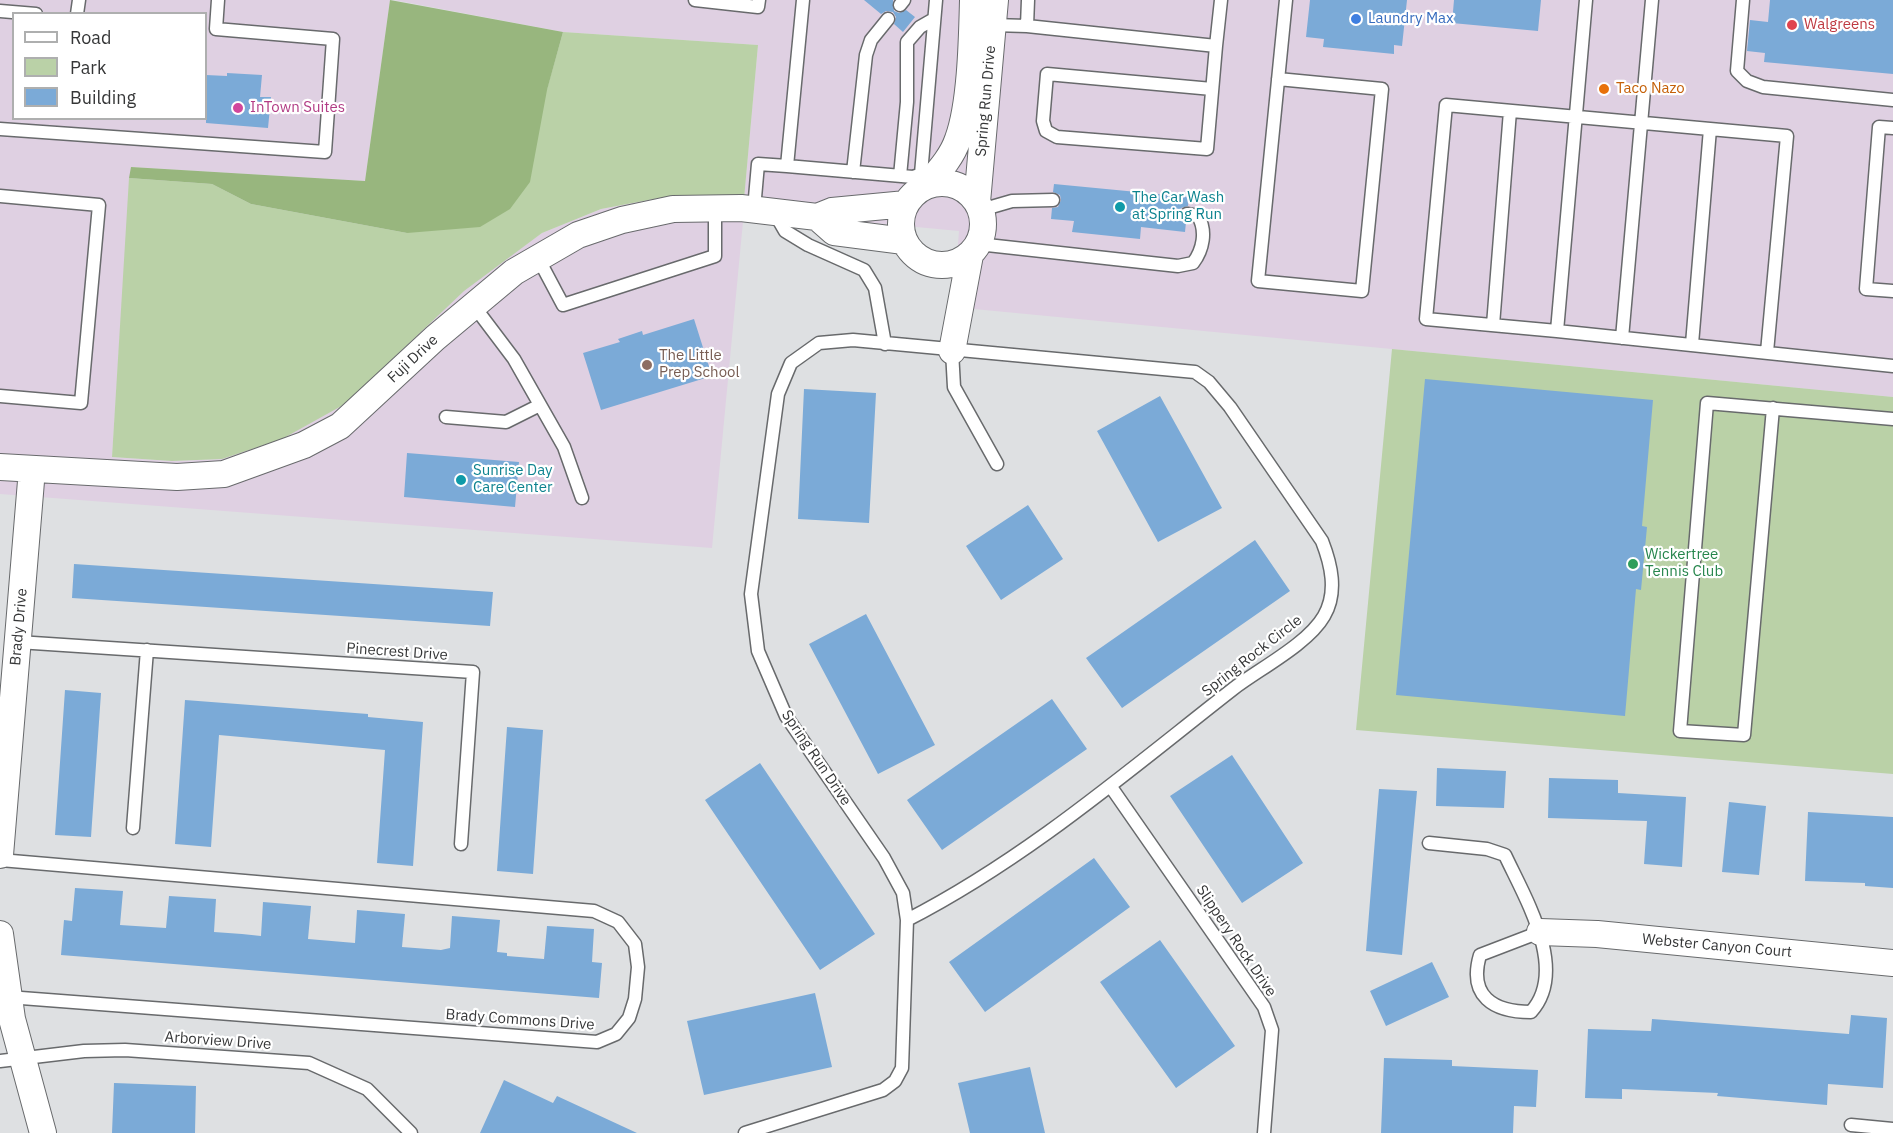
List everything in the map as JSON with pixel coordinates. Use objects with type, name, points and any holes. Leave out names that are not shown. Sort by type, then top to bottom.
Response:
[{"type":"street","name":"Spring Run Drive","points":[[927,186],[947,161],[958,138],[967,86],[973,0]]},
{"type":"street","name":"Spring Run Drive","points":[[979,206],[995,0]]},
{"type":"street","points":[[952,351],[974,250],[984,222],[979,206],[967,191],[955,184],[941,183],[927,186],[915,193],[906,204],[900,229],[904,242],[912,252],[933,264],[946,265],[974,250]]},
{"type":"street","name":"Fuji Drive","points":[[0,467],[177,477],[224,474],[304,445],[340,426],[514,272],[578,235],[622,220],[673,209],[715,207],[817,217],[832,211],[906,204]]},
{"type":"street","name":"Fuji Drive","points":[[817,217],[834,232],[904,242]]},
{"type":"street","points":[[933,264],[958,316]]},
{"type":"street","name":"Brady Drive","points":[[0,858],[11,657],[32,469]]},
{"type":"street","name":"Webster Canyon Court","points":[[1540,932],[1597,934],[1893,963]]},
{"type":"street","points":[[0,934],[11,1059],[43,1133]]},
{"type":"lane","points":[[0,129],[325,152],[333,39],[216,29],[218,0]]},
{"type":"lane","points":[[695,0],[758,7],[759,0]]},
{"type":"lane","points":[[787,166],[803,0]]},
{"type":"lane","points":[[885,344],[875,288],[864,270],[808,245],[785,231],[764,210],[759,164],[913,177],[921,174],[936,0]]},
{"type":"lane","points":[[1028,0],[1028,26]]},
{"type":"lane","points":[[1212,89],[1047,74],[1043,121],[1046,131],[1057,137],[1207,149],[1221,0]]},
{"type":"lane","points":[[1278,79],[1382,89],[1362,291],[1258,281],[1278,79],[1286,0]]},
{"type":"lane","points":[[1557,331],[1574,116],[1586,0]]},
{"type":"lane","points":[[1622,338],[1652,0]]},
{"type":"lane","points":[[1743,0],[1737,71],[1747,81],[1763,87],[1893,100]]},
{"type":"lane","points":[[853,172],[866,55],[871,40],[888,19]]},
{"type":"lane","points":[[900,176],[907,102],[907,42],[920,27],[934,19]]},
{"type":"lane","points":[[993,25],[1028,26],[1216,46]]},
{"type":"lane","points":[[1767,352],[1787,136],[1446,105],[1426,319],[1893,366]]},
{"type":"lane","points":[[1493,325],[1510,111]]},
{"type":"lane","points":[[1893,128],[1879,127],[1866,289],[1893,291]]},
{"type":"lane","points":[[1692,344],[1710,129]]},
{"type":"lane","points":[[0,196],[99,205],[81,403],[0,396]]},
{"type":"lane","points":[[979,206],[1012,201],[1053,200]]},
{"type":"lane","points":[[538,258],[563,305],[715,256],[715,207]]},
{"type":"lane","points":[[974,250],[1178,266],[1193,263],[1201,253],[1203,225],[1198,216],[1187,214]]},
{"type":"lane","points":[[474,306],[514,359],[564,447],[582,498]]},
{"type":"lane","name":"Spring Run Drive","points":[[745,1133],[883,1090],[895,1081],[902,1068],[907,920],[903,893],[884,858],[786,716],[758,651],[751,594],[778,394],[791,363],[819,343],[853,340],[952,351]]},
{"type":"lane","points":[[952,351],[954,387],[997,464]]},
{"type":"lane","name":"Spring Rock Circle","points":[[907,920],[962,892],[1111,787],[1233,689],[1309,634],[1325,615],[1331,592],[1332,566],[1322,541],[1230,407],[1209,382],[1194,372],[952,351]]},
{"type":"lane","points":[[1773,408],[1744,735],[1680,731],[1707,403],[1773,408],[1893,419]]},
{"type":"lane","points":[[446,417],[507,422],[540,405]]},
{"type":"lane","points":[[134,828],[147,650]]},
{"type":"lane","name":"Pinecrest Drive","points":[[11,657],[147,650],[474,672],[461,844]]},
{"type":"lane","name":"Slippery Rock Drive","points":[[1111,787],[1264,1007],[1272,1030],[1264,1133]]},
{"type":"lane","points":[[1429,843],[1486,849],[1505,855],[1540,932],[1547,982],[1541,1001],[1531,1012],[1509,1012],[1491,1005],[1480,990],[1476,970],[1480,955],[1540,932]]},
{"type":"lane","name":"Brady Commons Drive","points":[[0,858],[594,911],[618,922],[635,944],[638,967],[635,999],[629,1018],[616,1034],[597,1042],[4,997]]},
{"type":"lane","name":"Arborview Drive","points":[[11,1059],[125,1050],[309,1063],[367,1089],[411,1133]]},
{"type":"lane","points":[[1851,1125],[1893,1129]]},
{"type":"shaded area","points":[[0,0],[390,0],[365,181],[131,167],[112,457],[172,461],[222,459],[542,233],[601,209],[659,198],[705,195],[744,198],[758,45],[563,32],[394,0],[1893,0],[1893,397],[953,307],[959,231],[744,211],[712,548],[0,494]]},
{"type":"green space","points":[[390,0],[563,32],[547,90],[530,182],[510,209],[480,227],[407,233],[251,204],[212,184],[129,178],[131,167],[365,181]]},
{"type":"green space","points":[[563,32],[758,45],[744,199],[705,195],[659,198],[601,209],[542,233],[464,291],[345,404],[282,439],[222,459],[172,461],[112,457],[129,178],[212,184],[251,204],[407,233],[547,89]]},
{"type":"green space","name":"Wickertree Tennis Club","points":[[1392,349],[1893,397],[1893,774],[1356,730]]},
{"type":"building","points":[[864,0],[893,0],[894,11],[899,13],[906,10],[915,17],[903,32],[894,24],[896,17],[893,12],[886,11],[881,14]]},
{"type":"building","name":"Laundry Max","points":[[1310,0],[1407,0],[1402,46],[1394,45],[1394,54],[1323,47],[1324,39],[1306,37]]},
{"type":"building","points":[[1454,0],[1541,0],[1538,31],[1452,23]]},
{"type":"building","name":"Walgreens","points":[[1770,0],[1893,0],[1893,74],[1764,62],[1765,53],[1747,51],[1750,20],[1768,22]]},
{"type":"building","name":"InTown Suites","points":[[227,73],[262,75],[260,97],[271,97],[268,128],[206,123],[207,75],[227,76]]},
{"type":"building","name":"The Car Wash at Spring Run","points":[[1054,184],[1189,197],[1188,206],[1181,208],[1179,213],[1181,220],[1186,222],[1185,232],[1141,227],[1140,239],[1072,232],[1074,221],[1051,219],[1052,208],[1058,207],[1061,200],[1060,195],[1053,192]]},
{"type":"building","name":"The Little Prep School","points":[[694,319],[712,376],[601,410],[583,353],[620,342],[618,339],[642,331],[643,335]]},
{"type":"building","points":[[1425,379],[1653,400],[1642,526],[1647,527],[1641,590],[1636,589],[1625,716],[1396,695]]},
{"type":"building","points":[[804,389],[876,393],[869,523],[798,519]]},
{"type":"building","points":[[1160,396],[1222,508],[1158,542],[1097,431]]},
{"type":"building","name":"Sunrise Day Care Center","points":[[407,453],[519,462],[515,507],[404,497]]},
{"type":"building","points":[[1028,505],[1063,559],[1001,600],[966,546]]},
{"type":"building","points":[[1255,540],[1290,591],[1122,708],[1086,658]]},
{"type":"building","points":[[74,564],[493,592],[490,626],[72,598]]},
{"type":"building","points":[[866,614],[935,745],[878,774],[809,644]]},
{"type":"building","points":[[65,690],[101,693],[91,837],[55,835]]},
{"type":"building","points":[[1052,699],[1087,749],[942,850],[907,800]]},
{"type":"building","points":[[185,700],[368,714],[368,717],[423,722],[413,866],[377,863],[385,750],[219,735],[211,847],[175,844]]},
{"type":"building","points":[[507,727],[543,730],[533,874],[497,871]]},
{"type":"building","points":[[1232,755],[1303,863],[1242,903],[1170,796]]},
{"type":"building","points":[[760,763],[875,934],[820,970],[705,800]]},
{"type":"building","points":[[1437,768],[1506,771],[1504,808],[1436,806]]},
{"type":"building","points":[[1549,778],[1618,780],[1618,793],[1686,797],[1682,867],[1644,864],[1647,821],[1548,818]]},
{"type":"building","points":[[1379,789],[1417,791],[1402,955],[1366,951]]},
{"type":"building","points":[[1729,802],[1766,806],[1759,875],[1722,872]]},
{"type":"building","points":[[1808,812],[1893,817],[1893,888],[1865,886],[1865,883],[1805,881]]},
{"type":"building","points":[[1094,858],[1130,907],[985,1012],[949,962]]},
{"type":"building","points":[[75,888],[123,891],[120,925],[166,928],[169,896],[216,899],[214,932],[261,936],[263,902],[311,906],[308,939],[355,943],[357,910],[405,914],[402,947],[441,950],[450,948],[452,916],[500,920],[497,952],[507,953],[507,956],[544,959],[547,926],[594,929],[592,962],[602,963],[599,998],[61,955],[64,920],[72,921]]},
{"type":"building","points":[[1160,940],[1235,1046],[1176,1088],[1100,982]]},
{"type":"building","points":[[1432,962],[1449,997],[1386,1026],[1370,991]]},
{"type":"building","points":[[815,993],[832,1067],[704,1095],[687,1021]]},
{"type":"building","points":[[1851,1015],[1887,1018],[1883,1088],[1828,1084],[1827,1105],[1717,1096],[1718,1093],[1622,1089],[1622,1099],[1585,1098],[1588,1029],[1651,1031],[1652,1019],[1849,1034]]},
{"type":"building","points":[[1384,1058],[1452,1060],[1452,1066],[1538,1070],[1536,1107],[1514,1106],[1513,1133],[1381,1133]]},
{"type":"building","points":[[1030,1067],[1045,1133],[970,1133],[958,1083]]},
{"type":"building","points":[[504,1080],[553,1103],[557,1096],[637,1133],[480,1133]]},
{"type":"building","points":[[114,1083],[196,1086],[195,1133],[112,1133]]},
{"type":"place","name":"Laundry Max","points":[[1356,19]]},
{"type":"place","name":"Walgreens","points":[[1792,25]]},
{"type":"place","name":"Taco Nazo","points":[[1604,89]]},
{"type":"place","name":"InTown Suites","points":[[238,108]]},
{"type":"place","name":"The Car Wash at Spring Run","points":[[1120,207]]},
{"type":"place","name":"The Little Prep School","points":[[647,365]]},
{"type":"place","name":"Sunrise Day Care Center","points":[[461,480]]},
{"type":"place","name":"Wickertree Tennis Club","points":[[1633,564]]}]
